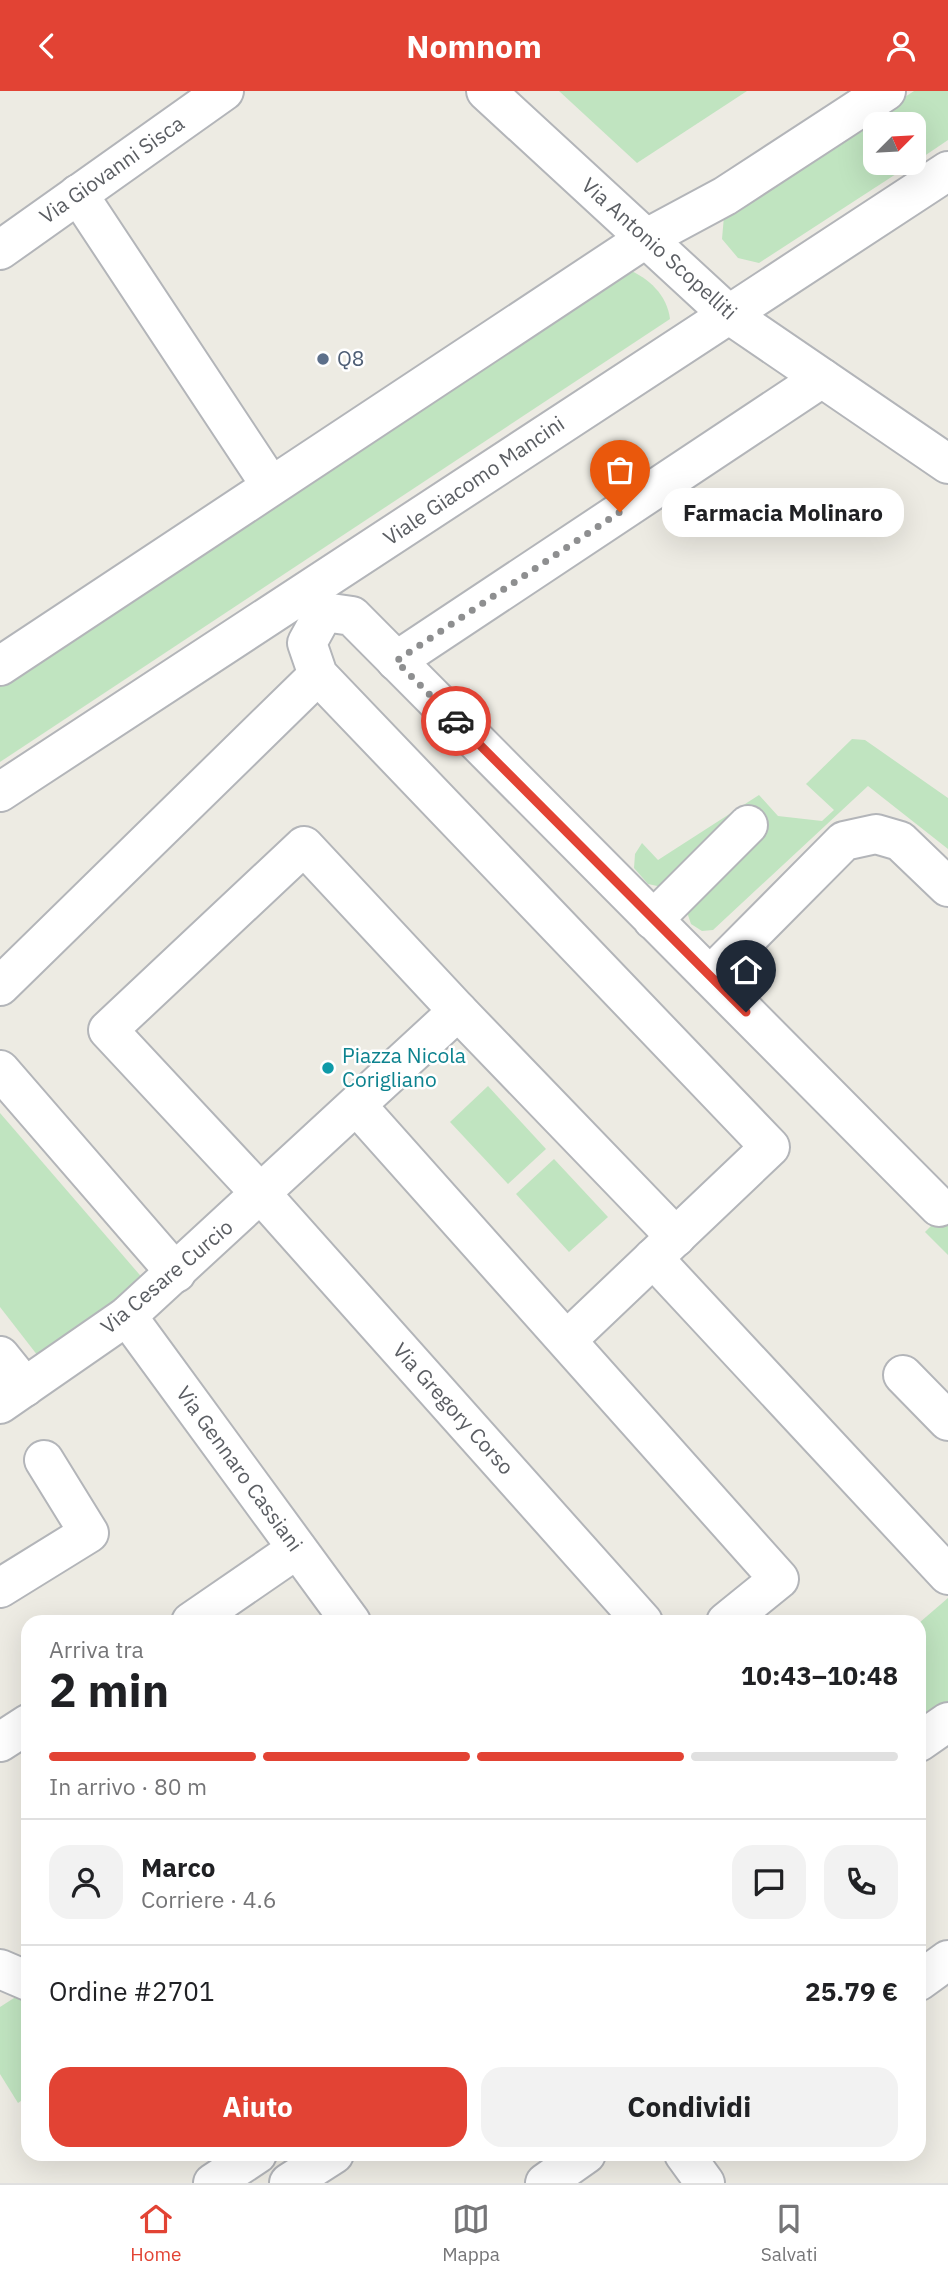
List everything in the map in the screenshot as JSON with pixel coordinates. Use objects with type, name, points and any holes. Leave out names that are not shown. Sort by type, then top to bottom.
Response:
[{"type":"street","name":"Via Giovanni Sisca","points":[[0,250],[224,91]]},
{"type":"street","name":"Via Antonio Scopelliti","points":[[486,91],[727,313],[948,464]]},
{"type":"street","points":[[0,666],[645,239],[725,196],[862,97]]},
{"type":"street","name":"Viale Giacomo Mancini","points":[[0,792],[316,601],[727,313],[948,171]]},
{"type":"street","points":[[78,194],[271,487]]},
{"type":"street","points":[[396,661],[822,377]]},
{"type":"street","points":[[567,1340],[770,1147],[318,675],[307,643],[316,601],[352,615],[710,976],[938,1193]]},
{"type":"street","points":[[0,986],[318,675]]},
{"type":"street","points":[[653,919],[748,825]]},
{"type":"street","points":[[710,976],[845,841],[876,834],[900,841],[948,887]]},
{"type":"street","points":[[458,1011],[262,1195],[108,1030],[304,846],[458,1011],[948,1574]]},
{"type":"street","points":[[0,1070],[176,1273]]},
{"type":"street","points":[[357,1106],[779,1580],[735,1615]]},
{"type":"street","name":"Via Cesare Curcio","points":[[12,1396],[127,1316],[262,1195]]},
{"type":"street","name":"Via Gregory Corso","points":[[262,1195],[637,1615]]},
{"type":"street","name":"Via Gennaro Cassiani","points":[[127,1316],[346,1615]]},
{"type":"street","points":[[0,1356],[12,1396]]},
{"type":"street","points":[[903,1375],[948,1421]]},
{"type":"street","points":[[0,1588],[89,1533],[44,1460]]},
{"type":"street","points":[[201,1615],[297,1549]]},
{"type":"street","points":[[926,1737],[948,1722]]},
{"type":"street","points":[[0,1742],[21,1728]]},
{"type":"street","points":[[926,1976],[948,1960]]},
{"type":"street","points":[[0,1969],[21,1978]]},
{"type":"street","points":[[217,2171],[241,2161]]},
{"type":"street","points":[[289,2183],[323,2161]]},
{"type":"street","points":[[545,2183],[576,2161]]},
{"type":"street","points":[[689,2161],[705,2183]]},
{"type":"green space","points":[[559,91],[747,91],[637,163]]},
{"type":"green space","points":[[914,91],[948,91],[948,140],[926,155],[926,112],[882,112]]},
{"type":"green space","points":[[863,125],[863,175],[895,175],[759,263],[738,258],[722,239],[724,216]]},
{"type":"green space","points":[[627,269],[656,288],[665,302],[670,319],[0,762],[0,683]]},
{"type":"green space","points":[[852,739],[865,740],[948,798],[948,849],[868,786],[713,930],[702,931],[691,924],[687,912],[662,887],[648,884],[634,868],[635,854],[642,843],[658,860],[759,795],[778,816],[822,821],[834,810],[806,784]]},
{"type":"green space","points":[[488,1086],[546,1149],[508,1184],[450,1122]]},
{"type":"green space","points":[[0,1113],[145,1281],[38,1356],[0,1307]]},
{"type":"green space","points":[[554,1159],[608,1217],[569,1252],[516,1194]]},
{"type":"green space","points":[[948,1209],[948,1255],[925,1232]]},
{"type":"green space","points":[[948,1598],[948,1722],[926,1737],[926,1617]]},
{"type":"green space","points":[[21,1994],[21,2101],[18,2103],[0,2074],[0,2007]]},
{"type":"way so far","points":[[456,721],[396,661],[620,512]]},
{"type":"place","name":"Q8","points":[[323,359]]},
{"type":"place","name":"Farmacia Molinaro","points":[[620,512]]},
{"type":"place","name":"Piazza Nicola Corigliano","points":[[328,1068]]},
{"type":"route","points":[[456,721],[746,1012]]}]
